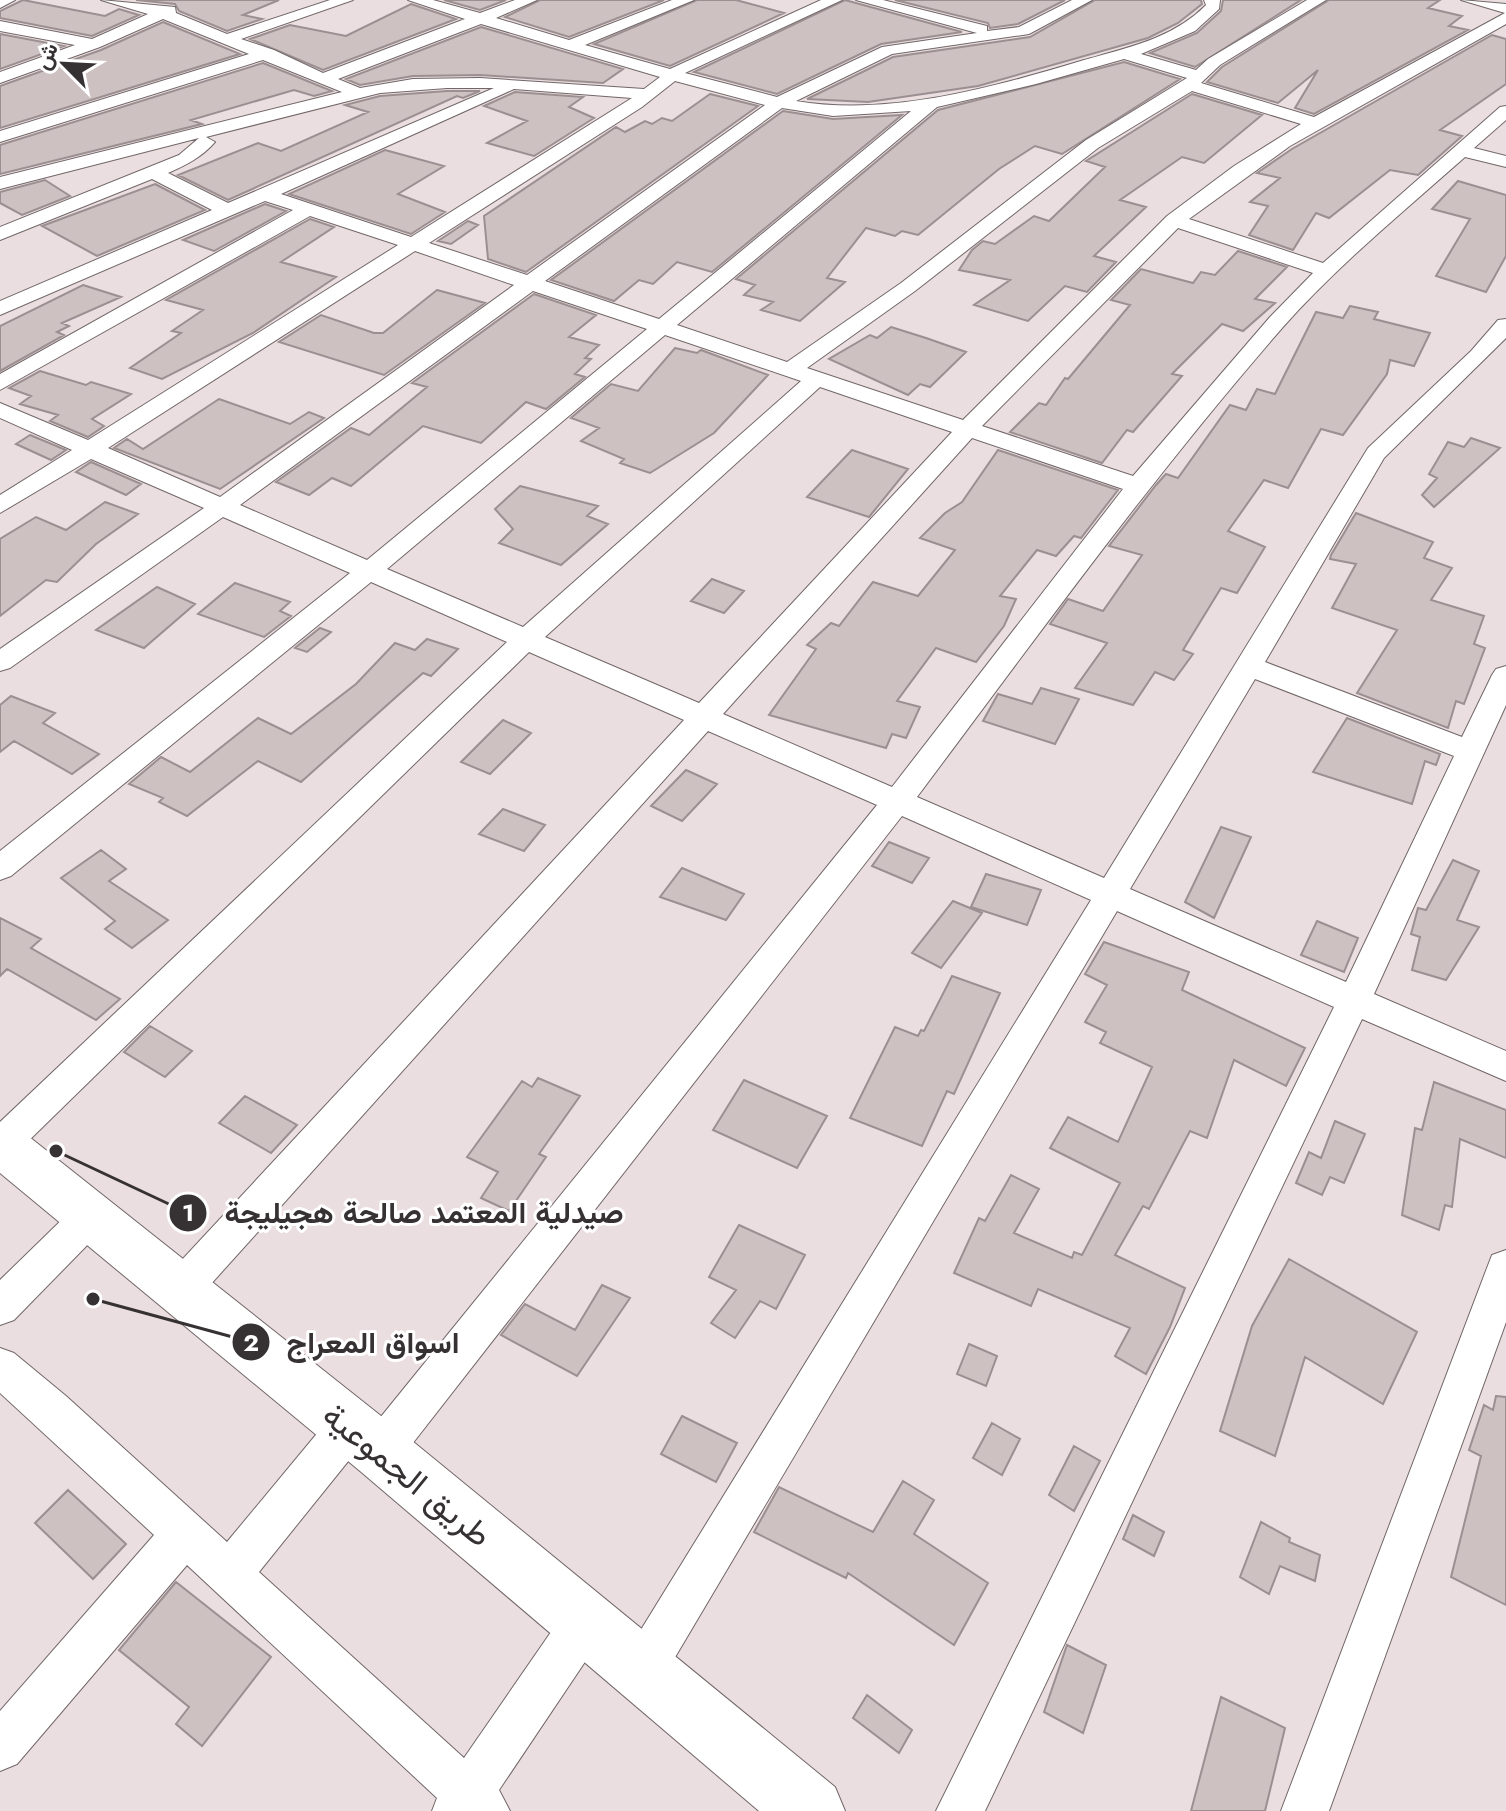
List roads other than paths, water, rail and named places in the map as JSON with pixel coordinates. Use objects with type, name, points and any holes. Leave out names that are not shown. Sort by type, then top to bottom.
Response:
[{"type":"main road","name":"طريق الجموعية","points":[[1,1143],[364,1439],[811,1811]]},
{"type":"street","points":[[0,3],[7,0]]},
{"type":"street","points":[[109,0],[163,13],[230,38],[358,93]]},
{"type":"street","points":[[2,76],[94,44],[192,0]]},
{"type":"street","points":[[230,38],[345,0]]},
{"type":"street","points":[[416,0],[670,75],[778,103],[848,112],[935,100],[1054,75],[1124,54],[1205,17],[1214,6],[1212,0]]},
{"type":"street","points":[[324,78],[529,0]]},
{"type":"street","points":[[572,44],[686,0]]},
{"type":"street","points":[[0,506],[648,94],[670,75],[834,0]]},
{"type":"street","points":[[0,662],[220,508],[778,103],[888,50],[1023,31],[1084,0]]},
{"type":"street","points":[[1,1143],[803,374],[908,287],[1092,144],[1318,0]]},
{"type":"street","points":[[1469,0],[1506,9]]},
{"type":"street","points":[[876,1],[1004,35]]},
{"type":"street","points":[[179,1291],[968,428],[1174,220],[1315,123],[1506,18]]},
{"type":"street","points":[[0,26],[94,44]]},
{"type":"street","points":[[0,137],[268,53]]},
{"type":"street","points":[[1124,54],[1315,123]]},
{"type":"street","points":[[0,183],[358,93],[429,83],[517,84],[648,94]]},
{"type":"street","points":[[0,309],[517,84]]},
{"type":"street","points":[[0,868],[369,571],[935,100]]},
{"type":"street","points":[[229,1574],[364,1439],[897,802],[1138,486],[1277,321],[1325,270],[1506,111]]},
{"type":"street","points":[[0,234],[198,152],[216,131]]},
{"type":"street","points":[[1461,150],[1506,162]]},
{"type":"street","points":[[152,172],[230,211]]},
{"type":"street","points":[[266,195],[408,246],[1138,486]]},
{"type":"street","points":[[0,383],[307,210]]},
{"type":"street","points":[[1174,220],[1325,270]]},
{"type":"street","points":[[642,1670],[1249,666],[1365,468],[1492,360],[1506,325]]},
{"type":"street","points":[[0,410],[1506,1067]]},
{"type":"street","points":[[1249,666],[1469,751]]},
{"type":"street","points":[[960,1811],[1354,1001],[1506,675]]},
{"type":"street","points":[[0,1307],[90,1217]]},
{"type":"street","points":[[1305,1811],[1506,1268]]},
{"type":"street","points":[[0,1367],[229,1574],[470,1806],[585,1622]]},
{"type":"street","points":[[0,1747],[184,1534]]},
{"type":"place","name":"صيدلية المعتمد صالحة هجيليجة","points":[[56,1151]]},
{"type":"place","name":"اسواق المعراج","points":[[93,1299]]}]
